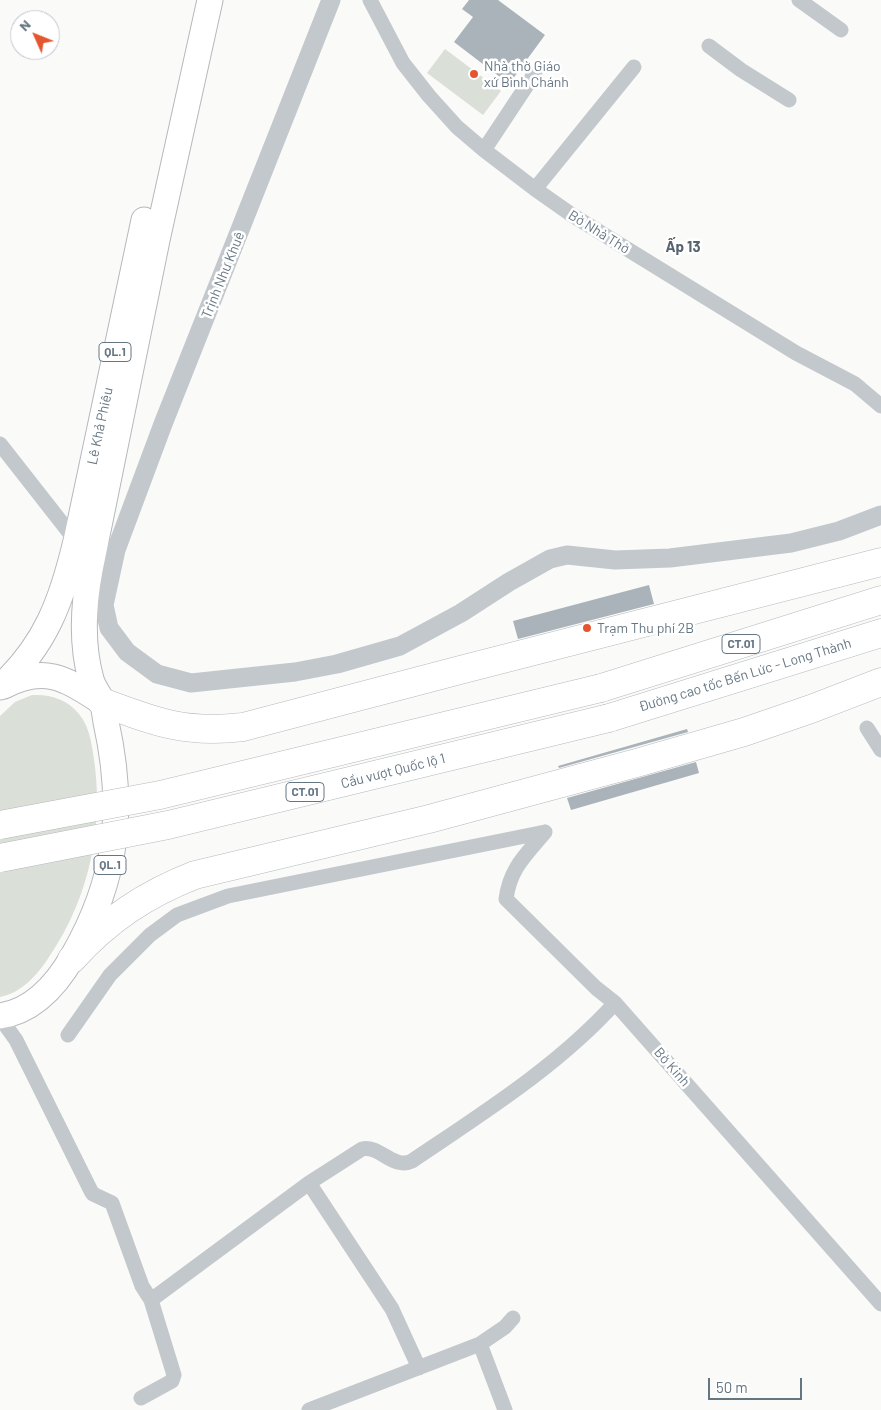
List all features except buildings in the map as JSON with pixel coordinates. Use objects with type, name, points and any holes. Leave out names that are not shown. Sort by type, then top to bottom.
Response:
[{"type":"highway","name":"Lê Khả Phiêu","points":[[0,688],[30,653],[49,623],[64,590],[96,545],[139,239],[192,0]]},
{"type":"highway","name":"Lê Khả Phiêu","points":[[102,702],[91,682],[84,642],[84,606],[157,240],[210,0]]},
{"type":"highway","points":[[102,702],[140,717],[173,726],[207,730],[243,727],[881,562]]},
{"type":"highway","name":"CT.01","points":[[0,825],[160,795],[601,688],[881,600]]},
{"type":"highway","name":"Đường cao tốc Bến Lức - Long Thành","points":[[609,718],[881,633]]},
{"type":"highway","name":"QL.1","points":[[0,688],[13,680],[23,677],[54,676],[76,685],[102,702],[112,748],[117,805],[114,841],[103,893],[84,937],[58,979],[30,1005],[2,1025]]},
{"type":"highway","points":[[72,959],[101,929],[135,904],[174,883],[195,876],[429,819],[640,762],[744,732],[881,682]]},
{"type":"highway","name":"Cầu vượt Quốc lộ 1","points":[[0,858],[168,825],[609,718]]},
{"type":"street","name":"Trịnh Như Khuê","points":[[331,0],[163,424],[130,516],[96,545],[104,605],[110,628],[127,652],[156,674],[191,683],[303,670],[337,664],[400,646],[462,613],[508,582],[550,559],[567,555],[615,560],[670,558],[791,543],[839,531],[881,515]]},
{"type":"street","name":"Bờ Nhà Thờ","points":[[370,0],[403,63],[446,115],[484,150],[572,215],[796,353],[855,384],[881,406]]},
{"type":"street","points":[[799,0],[841,30]]},
{"type":"street","points":[[709,46],[741,70],[789,100]]},
{"type":"street","points":[[535,189],[634,67]]},
{"type":"street","points":[[484,150],[535,73]]},
{"type":"street","points":[[0,444],[96,545]]},
{"type":"street","points":[[103,510],[130,516]]},
{"type":"street","points":[[867,728],[881,750]]},
{"type":"street","name":"Bờ Kinh","points":[[68,1035],[110,975],[150,935],[177,915],[228,896],[544,832],[515,868],[506,899],[596,988],[615,1003],[881,1304]]},
{"type":"street","points":[[151,1300],[309,1183],[362,1149],[371,1149],[397,1163],[404,1164],[412,1161],[539,1072],[593,1027],[615,1003]]},
{"type":"street","points":[[2,1025],[16,1040],[91,1191],[93,1194],[112,1203],[142,1286],[151,1300],[174,1375],[172,1381],[141,1398]]},
{"type":"street","points":[[309,1183],[392,1309],[419,1368]]},
{"type":"street","points":[[309,1410],[480,1344],[505,1327],[513,1318]]},
{"type":"street","points":[[480,1344],[505,1410]]},
{"type":"shaded area","points":[[445,49],[501,91],[483,115],[427,73]]},
{"type":"shaded area","points":[[32,695],[45,695],[64,701],[79,714],[85,723],[89,732],[96,780],[95,833],[84,885],[75,910],[63,934],[45,963],[29,982],[8,995],[0,997],[0,716],[15,702]]},
{"type":"place","name":"Nhà thờ Giáo xứ Bình Chánh","points":[[474,74]]},
{"type":"place","name":"Trạm Thu phí 2B","points":[[587,628]]},
{"type":"district","name":"Ấp 13","points":[[683,247]]}]
